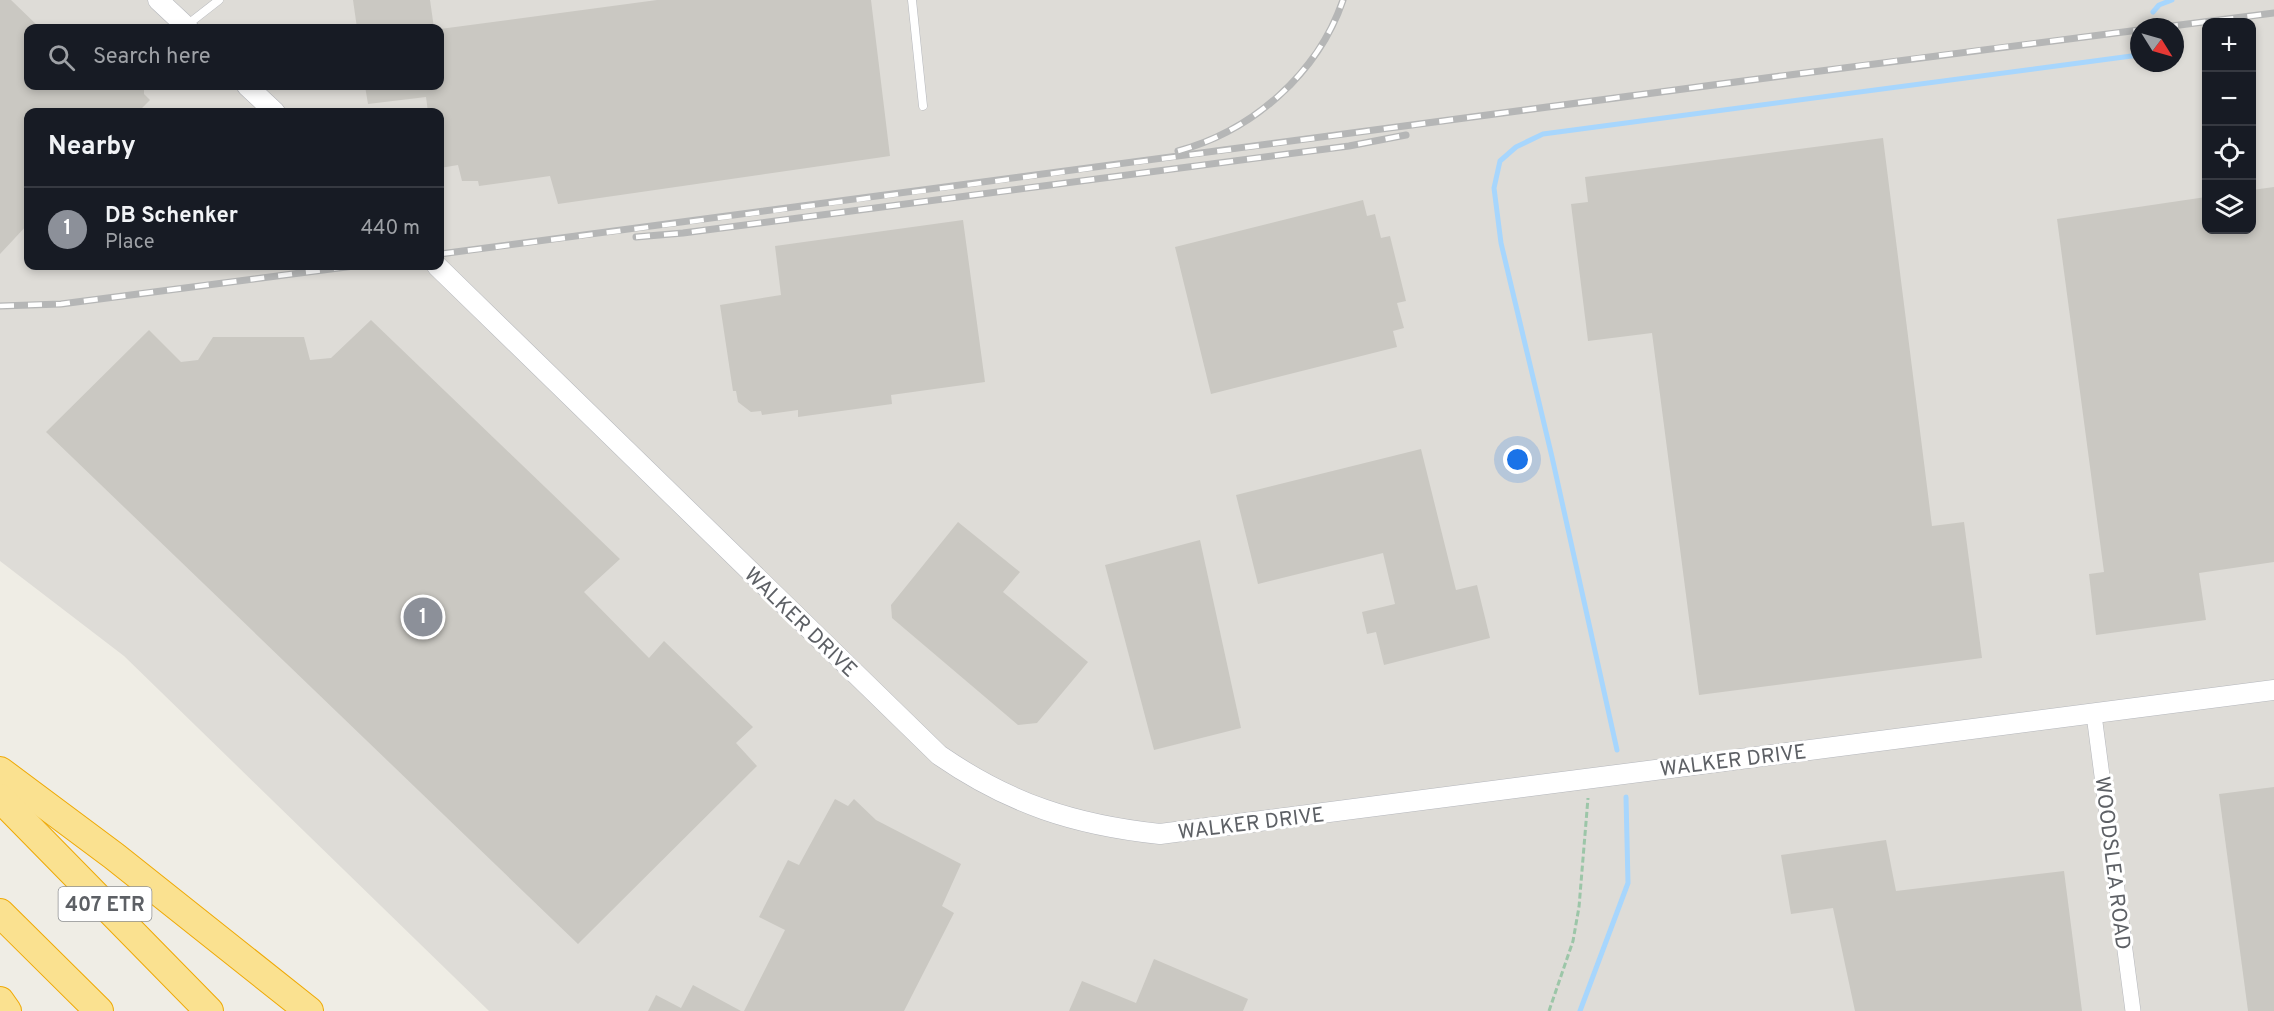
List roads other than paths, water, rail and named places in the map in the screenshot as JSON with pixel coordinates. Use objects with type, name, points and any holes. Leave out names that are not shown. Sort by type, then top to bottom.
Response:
[{"type":"highway","points":[[0,771],[114,856],[309,1011]]},
{"type":"highway","name":"407 ETR","points":[[0,798],[209,1011]]},
{"type":"highway","points":[[0,913],[99,1011]]},
{"type":"highway","points":[[0,1002],[7,1011]]},
{"type":"street","points":[[158,0],[184,24]]},
{"type":"street","points":[[251,90],[271,108]]},
{"type":"street","name":"WALKER DRIVE","points":[[441,270],[939,755],[976,780],[1018,801],[1073,820],[1112,829],[1160,834],[1309,817],[1589,778],[2094,715],[2274,690]]},
{"type":"street","name":"WOODSLEA ROAD","points":[[2094,715],[2133,1011]]},
{"type":"lane","points":[[191,24],[219,0]]},
{"type":"lane","points":[[912,0],[923,106]]},
{"type":"waterway","points":[[2153,12],[2159,5],[2172,0]]},
{"type":"waterway","points":[[1617,750],[1552,457],[1501,243],[1494,188],[1500,161],[1516,147],[1543,134],[2130,56]]},
{"type":"waterway","points":[[1580,1011],[1628,883],[1626,797]]},
{"type":"railway","points":[[1178,151],[1206,142],[1232,129],[1257,114],[1279,95],[1300,75],[1317,52],[1332,27],[1343,0]]},
{"type":"railway","points":[[2184,24],[2274,13]]},
{"type":"railway","points":[[444,253],[2130,31]]},
{"type":"railway","points":[[636,237],[683,233],[1349,146],[1406,135]]},
{"type":"railway","points":[[0,306],[61,304],[323,270]]},
{"type":"place","name":"DB Schenker","points":[[423,617]]}]
